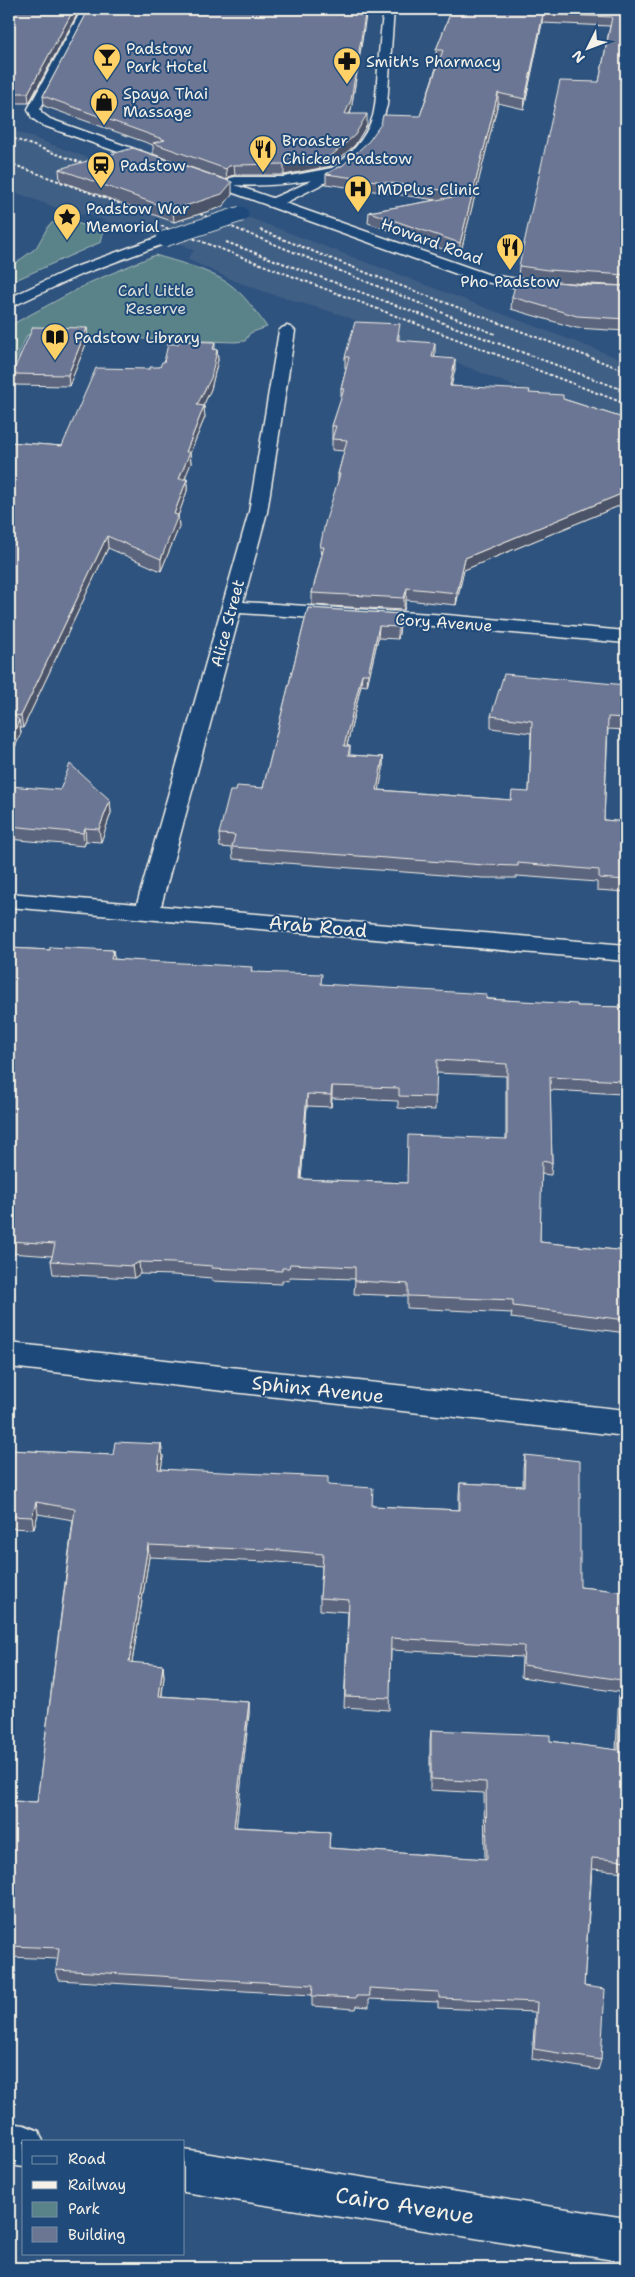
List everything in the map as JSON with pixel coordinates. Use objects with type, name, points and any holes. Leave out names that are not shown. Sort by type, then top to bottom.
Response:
[{"type":"street","name":"Howard Road","points":[[87,9],[34,109],[36,115],[46,122],[470,274],[499,282],[535,287],[626,292]]},
{"type":"street","points":[[9,304],[75,272],[273,202],[329,175],[350,162],[370,138],[378,118],[383,88],[389,9]]},
{"type":"street","points":[[192,173],[237,181],[264,182],[329,175]]},
{"type":"street","points":[[329,175],[322,202],[329,214],[352,232]]},
{"type":"street","name":"Alice Street","points":[[147,911],[258,512],[288,331]]},
{"type":"street","name":"Cory Avenue","points":[[231,607],[447,621],[626,637]]},
{"type":"street","name":"Arab Road","points":[[9,900],[626,953]]},
{"type":"street","name":"Sphinx Avenue","points":[[9,1356],[626,1423]]},
{"type":"street","points":[[9,2144],[22,2146]]},
{"type":"street","name":"Cairo Avenue","points":[[185,2171],[626,2240]]},
{"type":"shaded area","points":[[9,129],[163,185],[626,361],[626,426],[506,383],[342,315],[235,281],[187,259],[194,251],[184,245],[137,231],[133,232],[88,214],[75,215],[9,190],[12,185],[9,184]]},
{"type":"green space","points":[[62,217],[103,233],[101,242],[9,283],[9,268],[36,248],[49,225]]},
{"type":"green space","name":"Carl Little Reserve","points":[[155,255],[202,270],[228,283],[254,309],[267,327],[250,333],[245,341],[235,342],[27,335],[9,376],[9,326],[91,282]]},
{"type":"building","points":[[9,9],[74,9],[28,93],[9,93]]},
{"type":"building","points":[[89,9],[366,9],[351,100],[345,114],[367,114],[355,135],[331,156],[284,164],[234,165],[226,169],[153,143],[165,140],[43,96]]},
{"type":"building","points":[[452,9],[626,9],[626,275],[548,270],[519,266],[560,81],[599,82],[612,17],[543,14],[525,99],[498,93],[460,243],[369,212],[470,194],[326,174],[343,165],[369,141],[381,124],[383,115],[420,116],[443,50],[436,50]]},
{"type":"building","points":[[133,148],[232,182],[222,194],[173,210],[59,169]]},
{"type":"building","points":[[517,278],[586,285],[626,286],[626,319],[577,316],[512,297]]},
{"type":"building","points":[[355,322],[400,324],[397,340],[435,343],[432,357],[455,359],[450,386],[530,390],[529,393],[563,395],[563,399],[626,419],[626,492],[465,558],[457,593],[407,588],[404,598],[312,593],[324,547],[320,547],[325,523],[340,474],[338,474],[347,440],[332,439],[336,426],[332,426],[344,389],[341,389],[349,357],[345,357]]},
{"type":"building","points":[[33,327],[87,328],[68,375],[12,374]]},
{"type":"building","points":[[179,341],[215,342],[213,349],[217,350],[211,378],[197,405],[204,406],[186,452],[190,452],[179,479],[187,479],[174,514],[178,515],[161,559],[107,536],[21,716],[14,715],[19,720],[9,745],[9,442],[62,446],[96,368],[150,369],[150,367],[160,367],[162,362],[164,362],[168,344],[178,344]]},
{"type":"building","points":[[308,608],[401,614],[398,627],[379,626],[368,674],[362,674],[344,746],[350,746],[348,755],[383,757],[377,790],[511,800],[512,791],[529,792],[532,721],[491,716],[504,674],[626,685],[626,718],[608,717],[604,820],[626,822],[626,880],[599,878],[599,870],[518,863],[518,866],[484,865],[232,847],[235,835],[219,834],[230,791],[236,791],[237,786],[263,788]]},
{"type":"building","points":[[70,764],[110,800],[99,829],[85,828],[83,833],[9,826],[9,786],[60,790]]},
{"type":"building","points":[[50,947],[113,950],[111,959],[252,967],[251,972],[322,974],[321,984],[486,994],[486,999],[577,1004],[577,1006],[626,1007],[626,1097],[624,1081],[550,1077],[552,1163],[542,1161],[540,1242],[626,1251],[626,1320],[513,1306],[513,1300],[408,1296],[408,1284],[355,1281],[355,1267],[290,1264],[289,1268],[282,1268],[282,1271],[211,1268],[212,1266],[173,1263],[139,1262],[132,1266],[51,1261],[55,1244],[9,1241],[9,948],[50,950]],"holes":[[[437,1060],[507,1064],[507,1139],[408,1135],[407,1183],[300,1179],[307,1094],[331,1095],[332,1086],[399,1088],[399,1096],[436,1097]]]},
{"type":"building","points":[[115,1442],[161,1444],[158,1469],[328,1477],[328,1485],[373,1488],[372,1506],[460,1510],[460,1483],[524,1486],[525,1455],[580,1461],[580,1587],[626,1592],[626,1861],[592,1858],[584,1986],[605,1989],[601,2060],[534,2049],[537,2002],[439,1998],[439,1992],[369,1988],[370,1996],[356,1996],[356,1998],[312,1996],[313,1985],[56,1970],[59,1948],[9,1946],[9,1801],[37,1802],[75,1509],[36,1502],[32,1517],[9,1516],[9,1450],[113,1455]],"holes":[[[148,1545],[323,1554],[320,1598],[349,1600],[345,1696],[390,1698],[391,1638],[524,1646],[523,1665],[621,1680],[618,1750],[550,1741],[550,1735],[431,1730],[431,1779],[486,1782],[487,1859],[329,1848],[330,1832],[234,1827],[249,1702],[159,1696],[163,1665],[129,1662]]]},
{"type":"railway","points":[[9,137],[93,167]]},
{"type":"railway","points":[[9,163],[137,210]]},
{"type":"railway","points":[[200,214],[495,334]]},
{"type":"railway","points":[[161,226],[626,404]]},
{"type":"railway","points":[[260,230],[367,273],[626,371]]},
{"type":"railway","points":[[226,242],[626,391]]},
{"type":"place","name":"Padstow Park Hotel","points":[[107,81]]},
{"type":"place","name":"Smith's Pharmacy","points":[[347,85]]},
{"type":"place","name":"Spaya Thai Massage","points":[[104,126]]},
{"type":"place","name":"Broaster Chicken Padstow","points":[[263,173]]},
{"type":"place","name":"Padstow","points":[[101,189]]},
{"type":"place","name":"MDPlus Clinic","points":[[358,213]]},
{"type":"place","name":"Padstow War Memorial","points":[[67,241]]},
{"type":"place","name":"Pho Padstow","points":[[510,271]]},
{"type":"place","name":"Padstow Library","points":[[55,361]]}]
